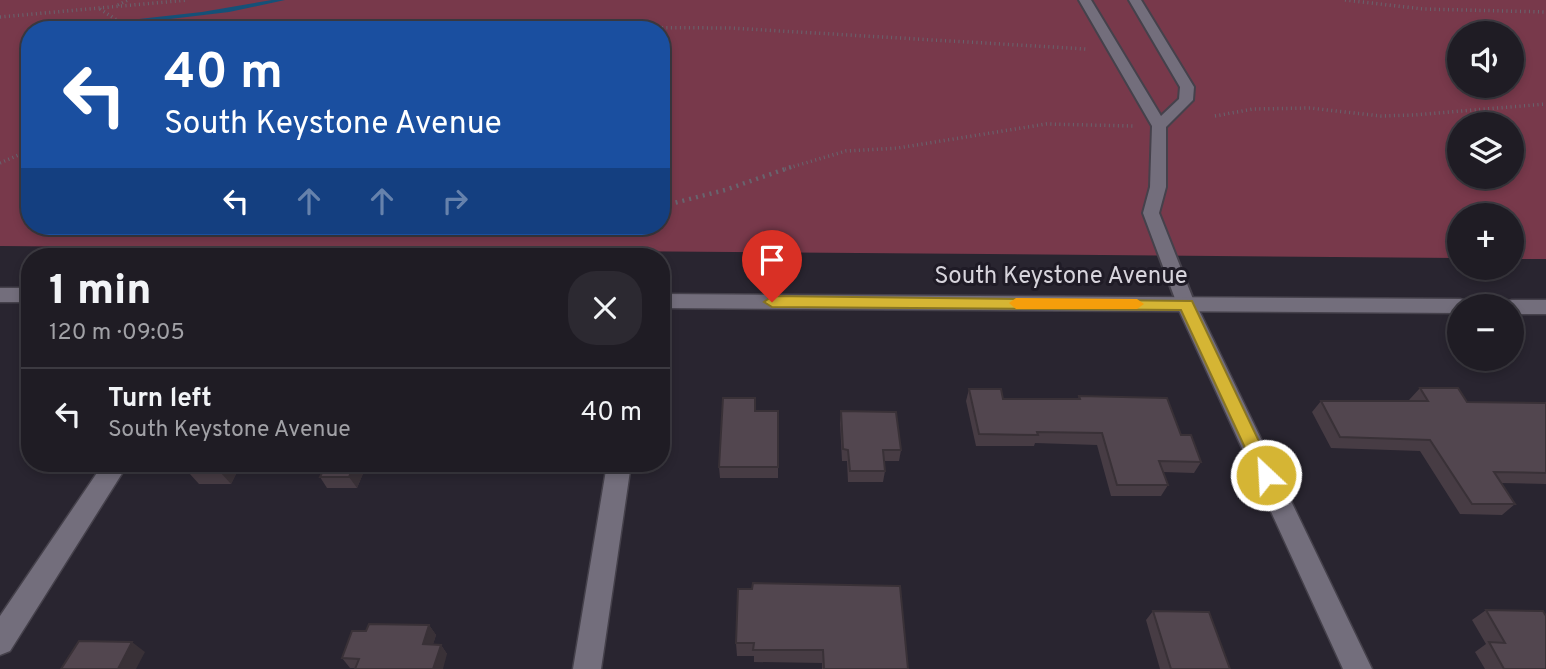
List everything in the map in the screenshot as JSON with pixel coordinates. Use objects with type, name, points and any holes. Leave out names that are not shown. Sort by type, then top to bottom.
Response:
[{"type":"main road","points":[[0,295],[21,295]]},
{"type":"main road","name":"South Keystone Avenue","points":[[670,301],[1447,306]]},
{"type":"main road","points":[[1186,304],[1358,669]]},
{"type":"main road","points":[[1524,307],[1546,307]]},
{"type":"main road","points":[[0,641],[111,472]]},
{"type":"main road","points":[[587,669],[618,472]]},
{"type":"lane","points":[[1086,0],[1159,126],[1158,187],[1151,213],[1186,304]]},
{"type":"lane","points":[[1135,0],[1187,87],[1186,100],[1159,126]]},
{"type":"path","points":[[114,7],[128,0]]},
{"type":"path","points":[[0,18],[188,0]]},
{"type":"path","points":[[1345,0],[1423,9],[1546,12]]},
{"type":"path","points":[[99,8],[118,21]]},
{"type":"path","points":[[670,28],[730,28],[1086,49]]},
{"type":"path","points":[[1215,116],[1253,109],[1310,108],[1381,116],[1414,115],[1546,104]]},
{"type":"path","points":[[670,204],[725,190],[846,151],[898,148],[1046,124],[1133,126]]},
{"type":"path","points":[[0,163],[21,154]]},
{"type":"shaded area","points":[[0,0],[1546,0],[1546,259],[1524,259],[1524,203],[1447,203],[1447,258],[670,252],[670,248],[0,246]]},
{"type":"building","points":[[1420,388],[1458,388],[1467,402],[1546,403],[1546,473],[1494,472],[1515,504],[1472,504],[1430,440],[1340,437],[1321,401],[1428,401]]},
{"type":"building","points":[[969,389],[1001,389],[1003,399],[1080,399],[1079,396],[1167,398],[1181,435],[1191,435],[1201,462],[1159,461],[1168,485],[1117,485],[1102,433],[979,434]]},
{"type":"building","points":[[723,398],[755,398],[755,411],[778,411],[778,467],[719,467]]},
{"type":"building","points":[[841,411],[896,412],[901,450],[883,450],[885,471],[850,471],[848,450],[843,449]]},
{"type":"building","points":[[190,472],[222,472],[221,473]]},
{"type":"building","points":[[322,472],[351,472],[349,477],[320,477]]},
{"type":"building","points":[[753,583],[900,586],[908,669],[824,669],[823,650],[753,650],[754,643],[736,643],[738,589],[752,589]]},
{"type":"building","points":[[1486,610],[1543,611],[1546,616],[1546,669],[1504,669],[1489,642],[1505,643]]},
{"type":"building","points":[[1153,611],[1209,612],[1230,669],[1171,669]]},
{"type":"building","points":[[369,624],[429,625],[423,644],[441,645],[433,669],[355,669],[359,659],[342,658],[352,631],[366,631]]},
{"type":"building","points":[[79,641],[132,642],[118,669],[61,669]]},
{"type":"waterway","points":[[139,21],[202,14],[282,0]]},
{"type":"slow traffic","points":[[1016,303],[1137,304]]},
{"type":"route","points":[[772,302],[1186,304],[1266,475]]}]
